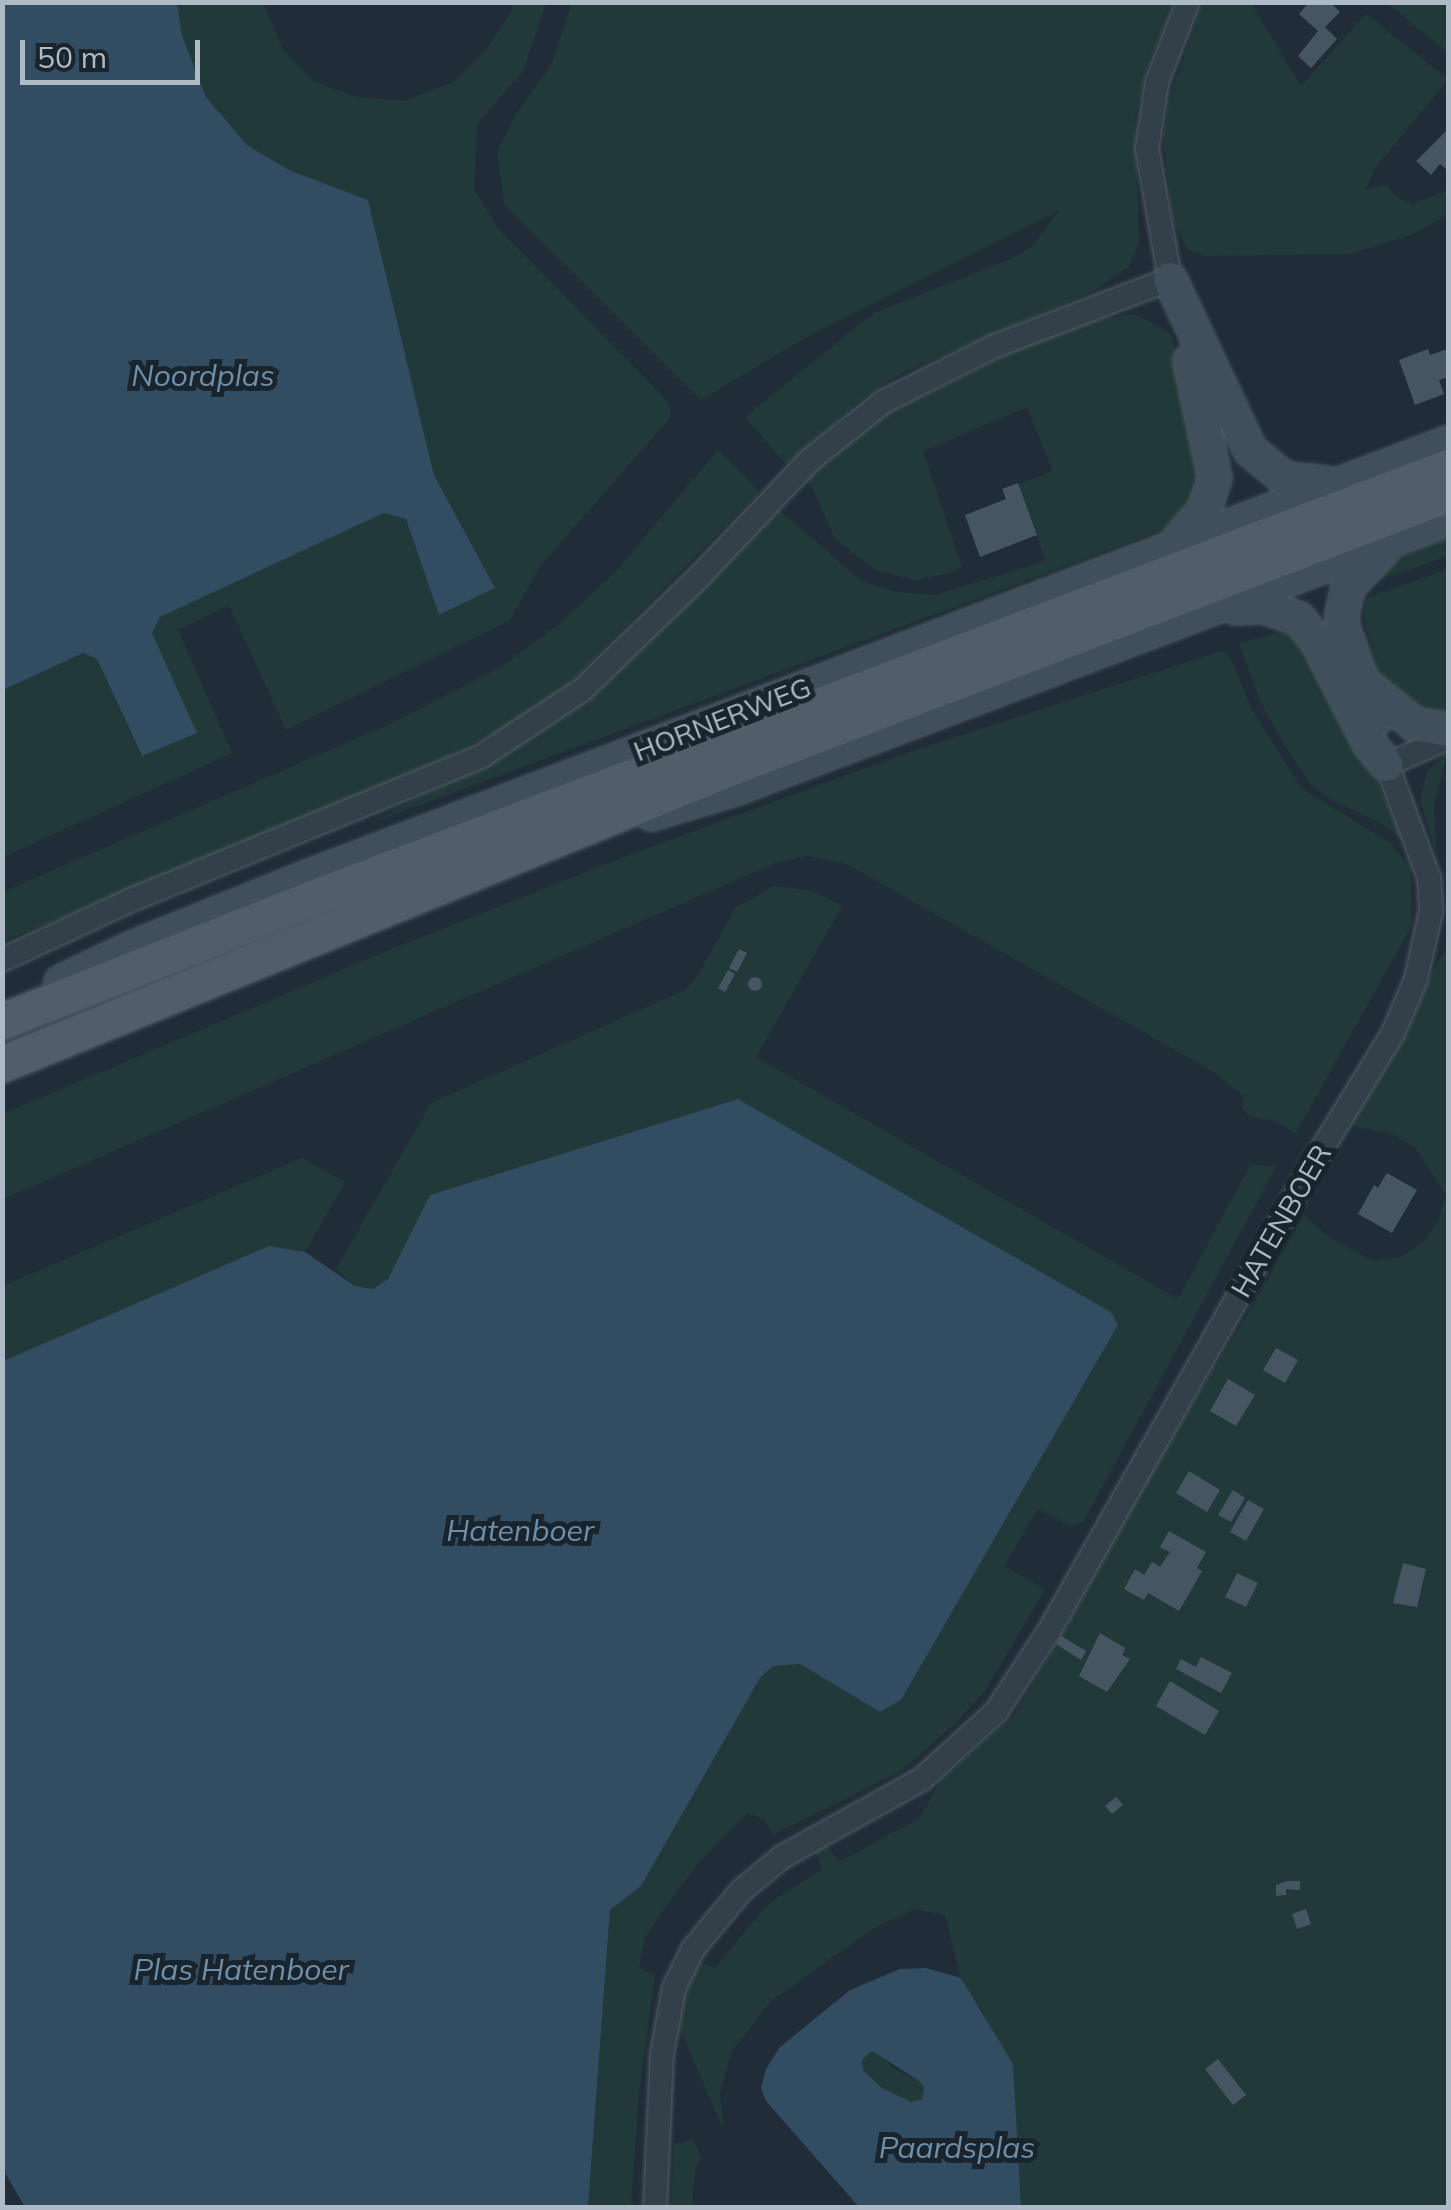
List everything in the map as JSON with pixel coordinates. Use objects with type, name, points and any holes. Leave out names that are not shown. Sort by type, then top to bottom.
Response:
[{"type":"main road","points":[[1170,279],[1250,450],[1285,479],[1339,483]]},
{"type":"main road","points":[[1170,279],[1214,462],[1211,495],[1204,511],[1174,544]]},
{"type":"main road","name":"HORNERWEG","points":[[2,1010],[132,948],[288,885],[1174,544],[1448,443]]},
{"type":"main road","name":"HORNERWEG","points":[[2,1021],[331,891],[1448,467]]},
{"type":"main road","name":"HORNERWEG","points":[[2,1064],[732,767],[1448,494]]},
{"type":"main road","name":"HORNERWEG","points":[[523,853],[737,788],[1448,519]]},
{"type":"main road","points":[[1388,764],[1383,738],[1343,628],[1342,602],[1358,571],[1404,536]]},
{"type":"main road","points":[[1202,613],[1262,606],[1299,620],[1316,641],[1369,743],[1388,764]]},
{"type":"main road","points":[[1363,682],[1414,724],[1448,730]]},
{"type":"street","points":[[2,960],[129,901],[482,756],[582,690],[697,579],[810,460],[883,402],[995,346],[1170,279],[1147,149],[1157,82],[1188,2]]},
{"type":"street","points":[[1388,764],[1448,738]]},
{"type":"street","name":"HATENBOER","points":[[655,2208],[662,2054],[674,1988],[693,1949],[741,1891],[782,1856],[922,1779],[996,1712],[1048,1631],[1314,1162],[1393,1033],[1416,979],[1431,912],[1429,878],[1388,764]]},
{"type":"green space","points":[[177,3],[263,3],[283,50],[313,81],[355,97],[404,101],[454,82],[485,51],[512,11],[512,3],[546,3],[523,71],[477,124],[474,189],[497,227],[670,404],[670,418],[540,566],[510,620],[286,730],[229,605],[178,630],[232,753],[3,857],[2,690],[83,653],[97,659],[141,756],[196,732],[152,633],[160,617],[384,513],[406,519],[439,615],[495,588],[434,475],[368,200],[289,170],[247,145],[206,97],[182,35]]},
{"type":"green space","points":[[572,3],[1173,3],[1147,68],[1135,117],[1139,244],[1129,266],[1094,291],[898,375],[856,404],[787,465],[745,417],[874,313],[1011,259],[1032,247],[1059,211],[803,339],[701,400],[504,204],[497,152],[514,117],[552,63]]},
{"type":"green space","points":[[1203,3],[1251,3],[1301,86],[1366,14],[1448,79],[1374,170],[1366,189],[1386,185],[1396,197],[1413,204],[1448,190],[1448,214],[1414,234],[1349,254],[1207,256],[1188,250],[1173,221],[1163,138],[1169,99]]},
{"type":"green space","points":[[1387,3],[1448,3],[1448,53]]},
{"type":"green space","points":[[1135,314],[1171,334],[1202,461],[1199,491],[1186,509],[1157,532],[368,824],[540,733],[580,704],[703,589],[778,509],[863,582],[896,592],[935,595],[1046,561],[1018,485],[1053,471],[1027,407],[923,451],[962,568],[950,573],[916,580],[877,571],[835,539],[807,476],[889,411],[949,381],[1023,345],[1100,319]]},
{"type":"green space","points":[[718,450],[760,492],[568,685],[505,727],[403,780],[3,941],[3,892],[390,724],[501,667],[558,625],[616,571]]},
{"type":"green space","points":[[1448,537],[1448,556],[1368,584],[1398,557]]},
{"type":"green space","points":[[1448,569],[1448,719],[1433,720],[1381,680],[1363,617],[1367,598]]},
{"type":"green space","points":[[1283,632],[1301,642],[1354,731],[1404,841],[1383,824],[1328,798],[1310,783],[1285,746],[1261,703],[1239,643]]},
{"type":"green space","points":[[1218,652],[1225,653],[1233,663],[1251,708],[1302,789],[1389,842],[1411,868],[1412,925],[1296,1133],[1275,1121],[1250,1117],[1242,1108],[1243,1096],[1214,1072],[847,864],[807,856],[775,863],[3,1199],[3,1114],[394,948],[640,851],[907,753]]},
{"type":"green space","points":[[1448,751],[1434,805],[1436,852],[1420,801],[1427,772]]},
{"type":"green space","points":[[774,886],[809,890],[842,906],[756,1057],[1178,1299],[1251,1164],[1276,1167],[1083,1522],[1071,1526],[1038,1509],[1004,1566],[1045,1589],[985,1691],[956,1723],[902,1770],[773,1834],[764,1819],[747,1813],[699,1862],[666,1906],[645,1938],[639,1968],[655,1975],[639,2092],[631,2207],[588,2207],[610,1910],[641,1886],[760,1678],[773,1666],[800,1664],[880,1712],[901,1699],[1118,1325],[1111,1312],[738,1099],[430,1195],[388,1279],[373,1289],[355,1286],[336,1269],[431,1103],[683,991],[697,977],[735,908]]},
{"type":"green space","points":[[1448,950],[1448,2207],[1021,2207],[984,2014],[961,1978],[945,1915],[915,1909],[875,1927],[771,2001],[731,2052],[720,2093],[724,2131],[680,2029],[681,2006],[699,1960],[715,1968],[768,1904],[823,1869],[814,1850],[826,1844],[839,1862],[920,1818],[940,1781],[1014,1715],[1080,1603],[1140,1487],[1257,1299],[1304,1215],[1328,1237],[1373,1261],[1401,1257],[1422,1243],[1438,1222],[1446,1195],[1416,1148],[1392,1134],[1348,1125],[1406,1034],[1437,962]]},
{"type":"green space","points":[[302,1158],[345,1182],[305,1252],[269,1246],[3,1361],[3,1286]]},
{"type":"green space","points":[[872,2051],[881,2054],[892,2068],[918,2080],[924,2086],[922,2099],[911,2102],[882,2088],[863,2070],[862,2060]]},
{"type":"green space","points":[[694,2140],[701,2159],[695,2169],[692,2207],[671,2207],[674,2144]]},
{"type":"water","name":"Noordplas","points":[[2,3],[177,3],[182,35],[206,97],[247,145],[289,170],[368,200],[434,475],[495,588],[439,615],[406,519],[384,513],[160,617],[152,633],[197,733],[142,756],[97,659],[83,653],[3,690]]},
{"type":"water","name":"Hatenboer","points":[[738,1099],[1111,1312],[1118,1325],[901,1700],[880,1712],[800,1664],[773,1666],[760,1678],[641,1886],[610,1910],[588,2207],[25,2207],[2,2168],[3,1361],[269,1246],[305,1252],[355,1286],[373,1289],[388,1279],[430,1195]]},
{"type":"water","name":"Paardsplas","points":[[926,1968],[961,1978],[1013,2064],[1021,2207],[859,2207],[766,2101],[761,2088],[766,2069],[779,2048],[850,1990],[900,1969]],"holes":[[[872,2051],[924,2087],[922,2099],[911,2102],[882,2088],[863,2070],[862,2060]]]},
{"type":"building","points":[[1309,2],[1330,2],[1340,12],[1325,27],[1337,39],[1311,68],[1298,56],[1318,31],[1299,14]]},
{"type":"building","points":[[1448,129],[1448,171],[1440,164],[1431,175],[1416,161]]},
{"type":"building","points":[[1428,349],[1430,355],[1448,349],[1448,377],[1439,380],[1444,394],[1415,405],[1399,360]]},
{"type":"building","points":[[1018,483],[1037,535],[980,557],[965,515],[1006,499],[1002,489]]},
{"type":"building","points":[[739,949],[747,953],[737,972],[729,968]]},
{"type":"building","points":[[728,970],[735,974],[725,992],[718,988]]},
{"type":"building","points":[[755,977],[762,984],[755,991],[748,984]]},
{"type":"building","points":[[1387,1173],[1417,1190],[1392,1233],[1358,1214],[1374,1185],[1378,1188]]},
{"type":"building","points":[[1276,1348],[1298,1360],[1285,1383],[1263,1370]]},
{"type":"building","points":[[1228,1379],[1255,1395],[1236,1426],[1210,1411]]},
{"type":"building","points":[[1189,1471],[1220,1490],[1207,1512],[1176,1493]]},
{"type":"building","points":[[1233,1490],[1245,1498],[1231,1522],[1218,1515]]},
{"type":"building","points":[[1248,1500],[1264,1509],[1246,1541],[1230,1532]]},
{"type":"building","points":[[1169,1531],[1206,1552],[1197,1568],[1202,1571],[1179,1611],[1148,1593],[1144,1600],[1124,1589],[1135,1569],[1144,1575],[1152,1562],[1160,1567],[1170,1552],[1160,1547]]},
{"type":"building","points":[[1403,1563],[1426,1569],[1417,1607],[1393,1603]]},
{"type":"building","points":[[1237,1573],[1258,1583],[1246,1607],[1225,1597]]},
{"type":"building","points":[[1100,1633],[1125,1648],[1122,1655],[1130,1659],[1107,1692],[1079,1676]]},
{"type":"building","points":[[1061,1636],[1086,1651],[1081,1660],[1056,1644]]},
{"type":"building","points":[[1201,1657],[1232,1673],[1221,1693],[1176,1669],[1181,1659],[1196,1667]]},
{"type":"building","points":[[1170,1681],[1219,1711],[1205,1735],[1156,1706]]},
{"type":"building","points":[[1116,1797],[1123,1805],[1112,1814],[1105,1806]]},
{"type":"building","points":[[1300,1881],[1300,1890],[1286,1889],[1286,1895],[1276,1896],[1276,1885]]},
{"type":"building","points":[[1306,1909],[1311,1924],[1297,1929],[1292,1914]]},
{"type":"building","points":[[1218,2059],[1246,2095],[1233,2105],[1205,2069]]},
{"type":"water label","name":"Plas Hatenboer","points":[[241,1969]]}]
